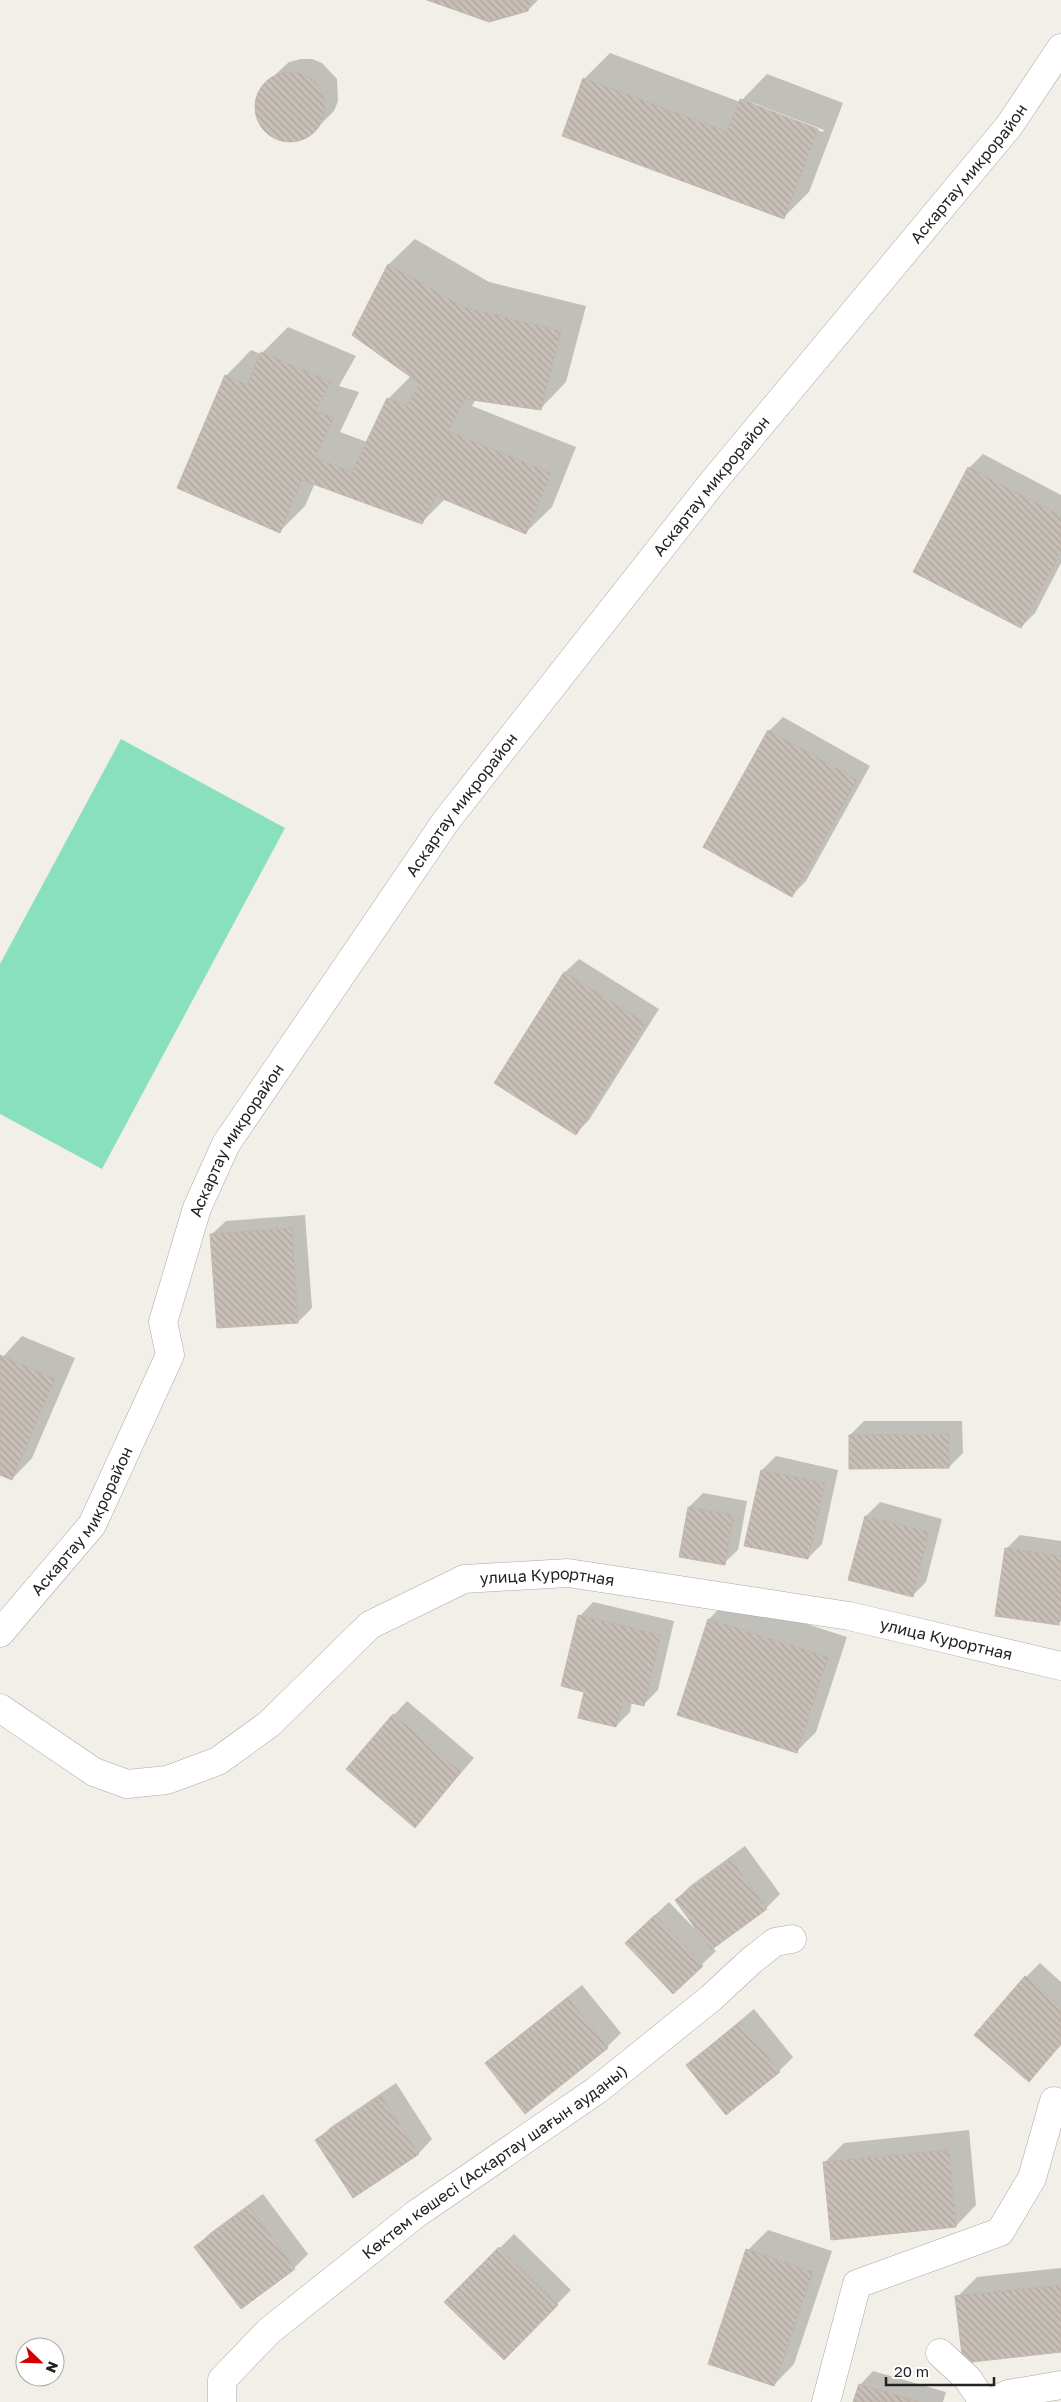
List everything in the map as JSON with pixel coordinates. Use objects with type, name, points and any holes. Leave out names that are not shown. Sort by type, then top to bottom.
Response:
[{"type":"street","name":"Аскартау микрорайон","points":[[0,1633],[92,1525],[170,1355],[163,1322],[197,1208],[226,1144],[446,821],[712,483],[1009,126],[1061,48]]},
{"type":"street","name":"улица Курортная","points":[[0,1708],[94,1772],[127,1784],[168,1780],[218,1761],[269,1724],[370,1625],[464,1579],[568,1573],[850,1616],[1061,1666]]},
{"type":"street","name":"Көктем көшесі (Аскартау шағын ауданы)","points":[[222,2402],[222,2380],[269,2331],[416,2214],[597,2090],[711,1998],[752,1960],[775,1942],[792,1939]]},
{"type":"street","points":[[826,2402],[857,2284],[1000,2232],[1032,2178],[1054,2101]]},
{"type":"street","points":[[940,2354],[968,2379],[983,2402]]},
{"type":"street","points":[[992,2402],[1008,2394],[1061,2385]]},
{"type":"green space","points":[[121,739],[285,828],[102,1169],[0,1114],[0,964]]},
{"type":"building","points":[[427,0],[532,0],[528,11],[489,22]]},
{"type":"building","points":[[290,72],[303,75],[315,82],[322,94],[325,107],[322,120],[315,132],[303,139],[290,142],[277,139],[265,132],[258,120],[255,107],[258,94],[265,82],[277,75]]},
{"type":"building","points":[[583,78],[727,132],[740,99],[818,129],[784,219],[562,136]]},
{"type":"building","points":[[388,264],[463,307],[561,331],[541,410],[465,399],[448,431],[551,473],[526,534],[436,496],[422,524],[302,480],[280,533],[177,488],[225,375],[247,385],[261,352],[331,382],[315,411],[334,418],[315,458],[352,472],[387,398],[407,406],[419,383],[352,335]]},
{"type":"building","points":[[968,467],[1061,516],[1061,552],[1021,628],[913,572]]},
{"type":"building","points":[[768,730],[857,780],[792,897],[703,847]]},
{"type":"building","points":[[564,972],[646,1023],[576,1135],[494,1083]]},
{"type":"building","points":[[292,1228],[298,1323],[217,1328],[210,1234]]},
{"type":"building","points":[[0,1355],[55,1379],[12,1480],[0,1475]]},
{"type":"building","points":[[949,1434],[949,1468],[849,1469],[849,1435]]},
{"type":"building","points":[[761,1470],[825,1483],[808,1559],[744,1546]]},
{"type":"building","points":[[688,1507],[734,1515],[725,1565],[679,1557]]},
{"type":"building","points":[[865,1516],[929,1532],[913,1597],[848,1580]]},
{"type":"building","points":[[1005,1548],[1061,1556],[1061,1608],[1059,1625],[995,1616]]},
{"type":"building","points":[[578,1615],[661,1635],[644,1706],[623,1701],[616,1727],[578,1718],[584,1692],[561,1686]]},
{"type":"building","points":[[708,1619],[828,1657],[797,1753],[677,1715]]},
{"type":"building","points":[[393,1714],[461,1772],[415,1828],[346,1769]]},
{"type":"building","points":[[731,1859],[767,1909],[711,1950],[675,1900]]},
{"type":"building","points":[[655,1915],[703,1966],[673,1994],[625,1943]]},
{"type":"building","points":[[1025,1976],[1061,2007],[1061,2044],[1029,2082],[974,2035]]},
{"type":"building","points":[[568,1998],[608,2048],[525,2114],[485,2063]]},
{"type":"building","points":[[740,2022],[780,2072],[726,2115],[686,2065]]},
{"type":"building","points":[[381,2096],[419,2154],[353,2198],[315,2140]]},
{"type":"building","points":[[949,2150],[956,2227],[831,2240],[823,2162]]},
{"type":"building","points":[[249,2206],[295,2269],[241,2309],[194,2247]]},
{"type":"building","points":[[499,2247],[558,2305],[504,2360],[444,2302]]},
{"type":"building","points":[[746,2249],[813,2272],[774,2386],[708,2364]]},
{"type":"building","points":[[1061,2285],[1061,2352],[963,2363],[955,2296]]},
{"type":"building","points":[[859,2384],[919,2402],[853,2402]]}]
